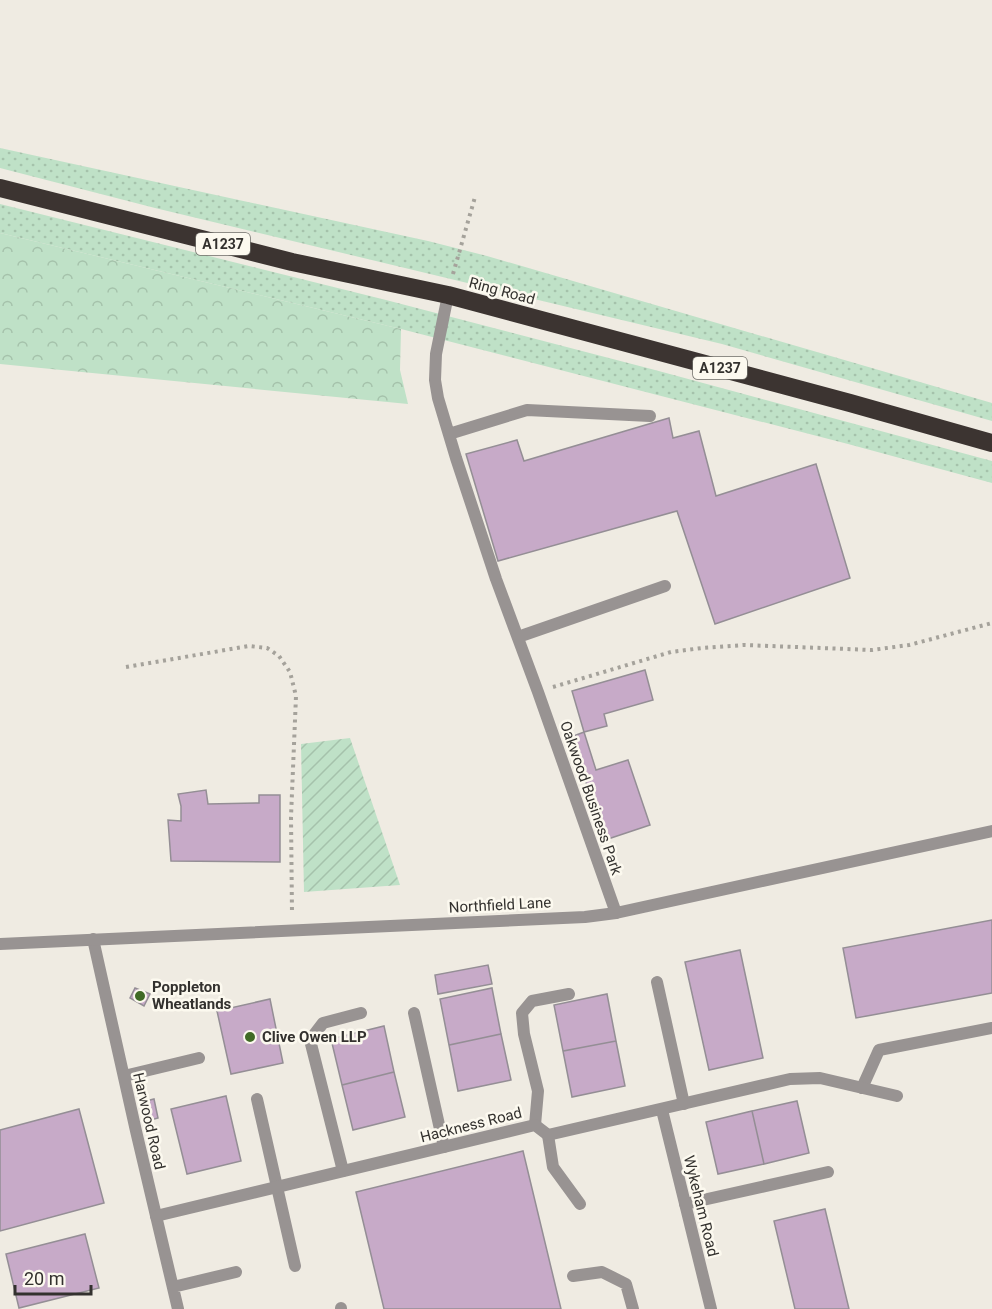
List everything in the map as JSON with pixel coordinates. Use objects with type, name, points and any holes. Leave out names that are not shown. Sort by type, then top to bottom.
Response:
[{"type":"highway","name":"Ring Road","points":[[0,188],[292,262],[448,296],[992,443]]},
{"type":"street","name":"Oakwood Business Park","points":[[448,296],[436,354],[435,380],[438,398],[496,579],[616,913]]},
{"type":"street","points":[[449,434],[527,410],[650,416]]},
{"type":"street","points":[[518,637],[665,586]]},
{"type":"street","name":"Northfield Lane","points":[[0,944],[585,917],[616,913],[992,831]]},
{"type":"street","name":"Harwood Road","points":[[93,939],[178,1309]]},
{"type":"street","points":[[657,982],[684,1104]]},
{"type":"street","points":[[535,1125],[538,1091],[524,1034],[522,1013],[532,1001],[569,994]]},
{"type":"street","points":[[343,1171],[310,1040],[323,1023],[361,1013]]},
{"type":"street","points":[[414,1013],[444,1147]]},
{"type":"street","points":[[862,1088],[879,1050],[992,1028]]},
{"type":"street","points":[[123,1076],[200,1058]]},
{"type":"street","points":[[580,1204],[553,1167],[548,1135],[790,1079],[820,1078],[897,1096]]},
{"type":"street","points":[[256,1099],[295,1266]]},
{"type":"street","name":"Wykeham Road","points":[[662,1110],[711,1309]]},
{"type":"street","name":"Hackness Road","points":[[156,1216],[535,1125],[548,1135]]},
{"type":"street","points":[[685,1204],[828,1172]]},
{"type":"street","points":[[173,1287],[236,1272]]},
{"type":"street","points":[[573,1276],[602,1272],[626,1284],[633,1309]]},
{"type":"path","points":[[448,296],[475,197]]},
{"type":"path","points":[[538,692],[671,652],[744,645],[872,650],[909,645],[992,623]]},
{"type":"path","points":[[126,667],[249,646],[267,648],[279,656],[290,672],[296,696],[291,817],[292,930]]},
{"type":"green space","points":[[0,148],[428,241],[487,256],[992,403],[992,421],[722,344],[155,208],[0,168]]},
{"type":"green space","points":[[0,204],[386,300],[992,461],[992,483],[401,329],[0,233]]},
{"type":"green space","points":[[0,233],[401,329],[400,370],[408,404],[0,364]]},
{"type":"green space","points":[[350,738],[400,885],[304,892],[301,744]]},
{"type":"building","points":[[669,418],[673,438],[699,431],[716,496],[816,464],[850,578],[715,624],[677,511],[498,561],[466,454],[517,440],[524,461]]},
{"type":"building","points":[[645,670],[653,700],[604,714],[607,726],[584,732],[572,691]]},
{"type":"building","points":[[584,732],[596,770],[628,760],[650,825],[605,840],[571,737]]},
{"type":"building","points":[[206,790],[208,804],[259,803],[259,795],[280,795],[280,862],[171,861],[168,820],[181,821],[178,794]]},
{"type":"building","points":[[992,920],[992,993],[856,1018],[843,948]]},
{"type":"building","points":[[740,950],[763,1058],[709,1070],[685,962]]},
{"type":"building","points":[[488,965],[492,984],[438,994],[435,975]]},
{"type":"building","name":"Poppleton Wheatlands","points":[[135,988],[150,994],[144,1006],[130,998]]},
{"type":"building","points":[[492,988],[501,1034],[449,1045],[440,999]]},
{"type":"building","points":[[607,994],[616,1041],[563,1051],[554,1005]]},
{"type":"building","name":"Clive Owen LLP","points":[[270,999],[283,1063],[231,1074],[217,1011]]},
{"type":"building","points":[[384,1026],[394,1072],[342,1085],[331,1039]]},
{"type":"building","points":[[501,1034],[511,1080],[458,1091],[449,1045]]},
{"type":"building","points":[[616,1041],[625,1086],[572,1097],[563,1051]]},
{"type":"building","points":[[394,1072],[405,1117],[353,1130],[342,1085]]},
{"type":"building","points":[[226,1096],[241,1161],[187,1174],[171,1109]]},
{"type":"building","points":[[154,1099],[158,1118],[147,1121],[142,1102]]},
{"type":"building","points":[[797,1101],[809,1153],[764,1164],[752,1111]]},
{"type":"building","points":[[79,1109],[104,1203],[0,1231],[0,1130]]},
{"type":"building","points":[[752,1111],[764,1164],[718,1174],[706,1122]]},
{"type":"building","points":[[523,1151],[561,1309],[384,1309],[356,1192]]},
{"type":"building","points":[[825,1209],[849,1309],[795,1309],[774,1221]]},
{"type":"building","points":[[85,1234],[99,1288],[19,1308],[6,1254]]},
{"type":"place","name":"Poppleton Wheatlands","points":[[140,996]]},
{"type":"place","name":"Clive Owen LLP","points":[[250,1037]]}]
